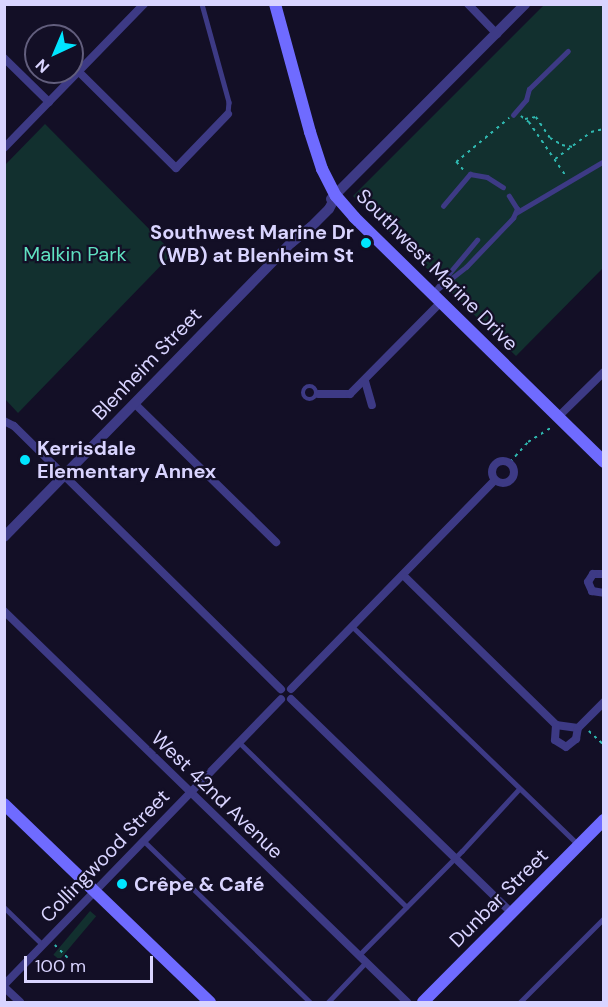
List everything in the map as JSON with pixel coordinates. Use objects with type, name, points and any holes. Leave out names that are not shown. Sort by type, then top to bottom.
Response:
[{"type":"main road","name":"Southwest Marine Drive","points":[[275,4],[310,132],[322,169],[336,196],[556,422],[603,462]]},
{"type":"main road","points":[[4,804],[210,1002]]},
{"type":"main road","name":"Dunbar Street","points":[[423,1002],[603,820]]},
{"type":"street","points":[[84,65],[144,4]]},
{"type":"street","points":[[468,4],[497,34]]},
{"type":"street","name":"Blenheim Street","points":[[4,537],[291,243],[315,212],[336,196],[525,4]]},
{"type":"street","points":[[4,58],[49,102]]},
{"type":"street","points":[[84,77],[176,168],[228,114]]},
{"type":"street","points":[[5,147],[66,84]]},
{"type":"street","points":[[318,394],[350,394],[365,381],[437,298]]},
{"type":"street","points":[[556,422],[603,372]]},
{"type":"street","points":[[365,381],[372,405]]},
{"type":"street","points":[[134,403],[276,542]]},
{"type":"street","points":[[4,421],[14,426],[281,694],[291,699],[512,913]]},
{"type":"street","points":[[499,461],[510,462],[514,473],[510,481],[502,483],[495,480],[492,473],[493,466],[499,461]]},
{"type":"street","points":[[281,694],[291,689],[495,480]]},
{"type":"street","points":[[603,574],[592,574],[588,582],[592,591],[603,593]]},
{"type":"street","points":[[403,575],[556,725],[580,726]]},
{"type":"street","name":"West 42nd Avenue","points":[[4,611],[407,1002]]},
{"type":"street","points":[[291,689],[293,694],[291,699]]},
{"type":"street","name":"Collingwood Street","points":[[4,986],[239,742],[281,694]]},
{"type":"street","points":[[556,725],[555,740],[566,747],[576,739],[580,726],[603,702]]},
{"type":"street","points":[[4,986],[20,1002]]},
{"type":"lane","points":[[202,4],[229,102],[228,114]]},
{"type":"lane","points":[[513,115],[526,100],[529,89],[568,51]]},
{"type":"lane","points":[[437,298],[486,248],[516,213],[603,161]]},
{"type":"lane","points":[[443,206],[469,175],[487,177],[503,187]]},
{"type":"lane","points":[[509,196],[518,208],[516,213]]},
{"type":"lane","points":[[437,298],[458,260],[477,240]]},
{"type":"lane","points":[[352,626],[579,845]]},
{"type":"lane","points":[[239,742],[406,907]]},
{"type":"lane","points":[[359,955],[455,858],[519,789]]},
{"type":"lane","points":[[143,840],[310,1002]]},
{"type":"lane","points":[[4,907],[42,944]]},
{"type":"lane","points":[[520,1002],[603,918]]},
{"type":"lane","points":[[328,1002],[366,962]]},
{"type":"path","points":[[469,175],[456,162],[513,115],[519,114],[541,139],[570,182]]},
{"type":"path","points":[[525,119],[536,117],[556,143],[573,147]]},
{"type":"path","points":[[555,159],[591,132],[603,129]]},
{"type":"path","points":[[541,139],[547,134]]},
{"type":"path","points":[[510,462],[528,442],[556,422]]},
{"type":"path","points":[[580,726],[603,745]]},
{"type":"path","points":[[56,945],[68,958]]},
{"type":"green space","points":[[544,5],[603,5],[603,268],[516,356],[353,196]]},
{"type":"green space","name":"Malkin Park","points":[[45,124],[173,253],[18,413],[5,399],[5,165]]},
{"type":"green space","points":[[90,911],[96,916],[59,960],[53,955]]},
{"type":"place","name":"Southwest Marine Dr (WB) at Blenheim St","points":[[366,243]]},
{"type":"place","name":"Kerrisdale Elementary Annex","points":[[25,460]]},
{"type":"place","name":"Crêpe & Café","points":[[122,884]]}]
